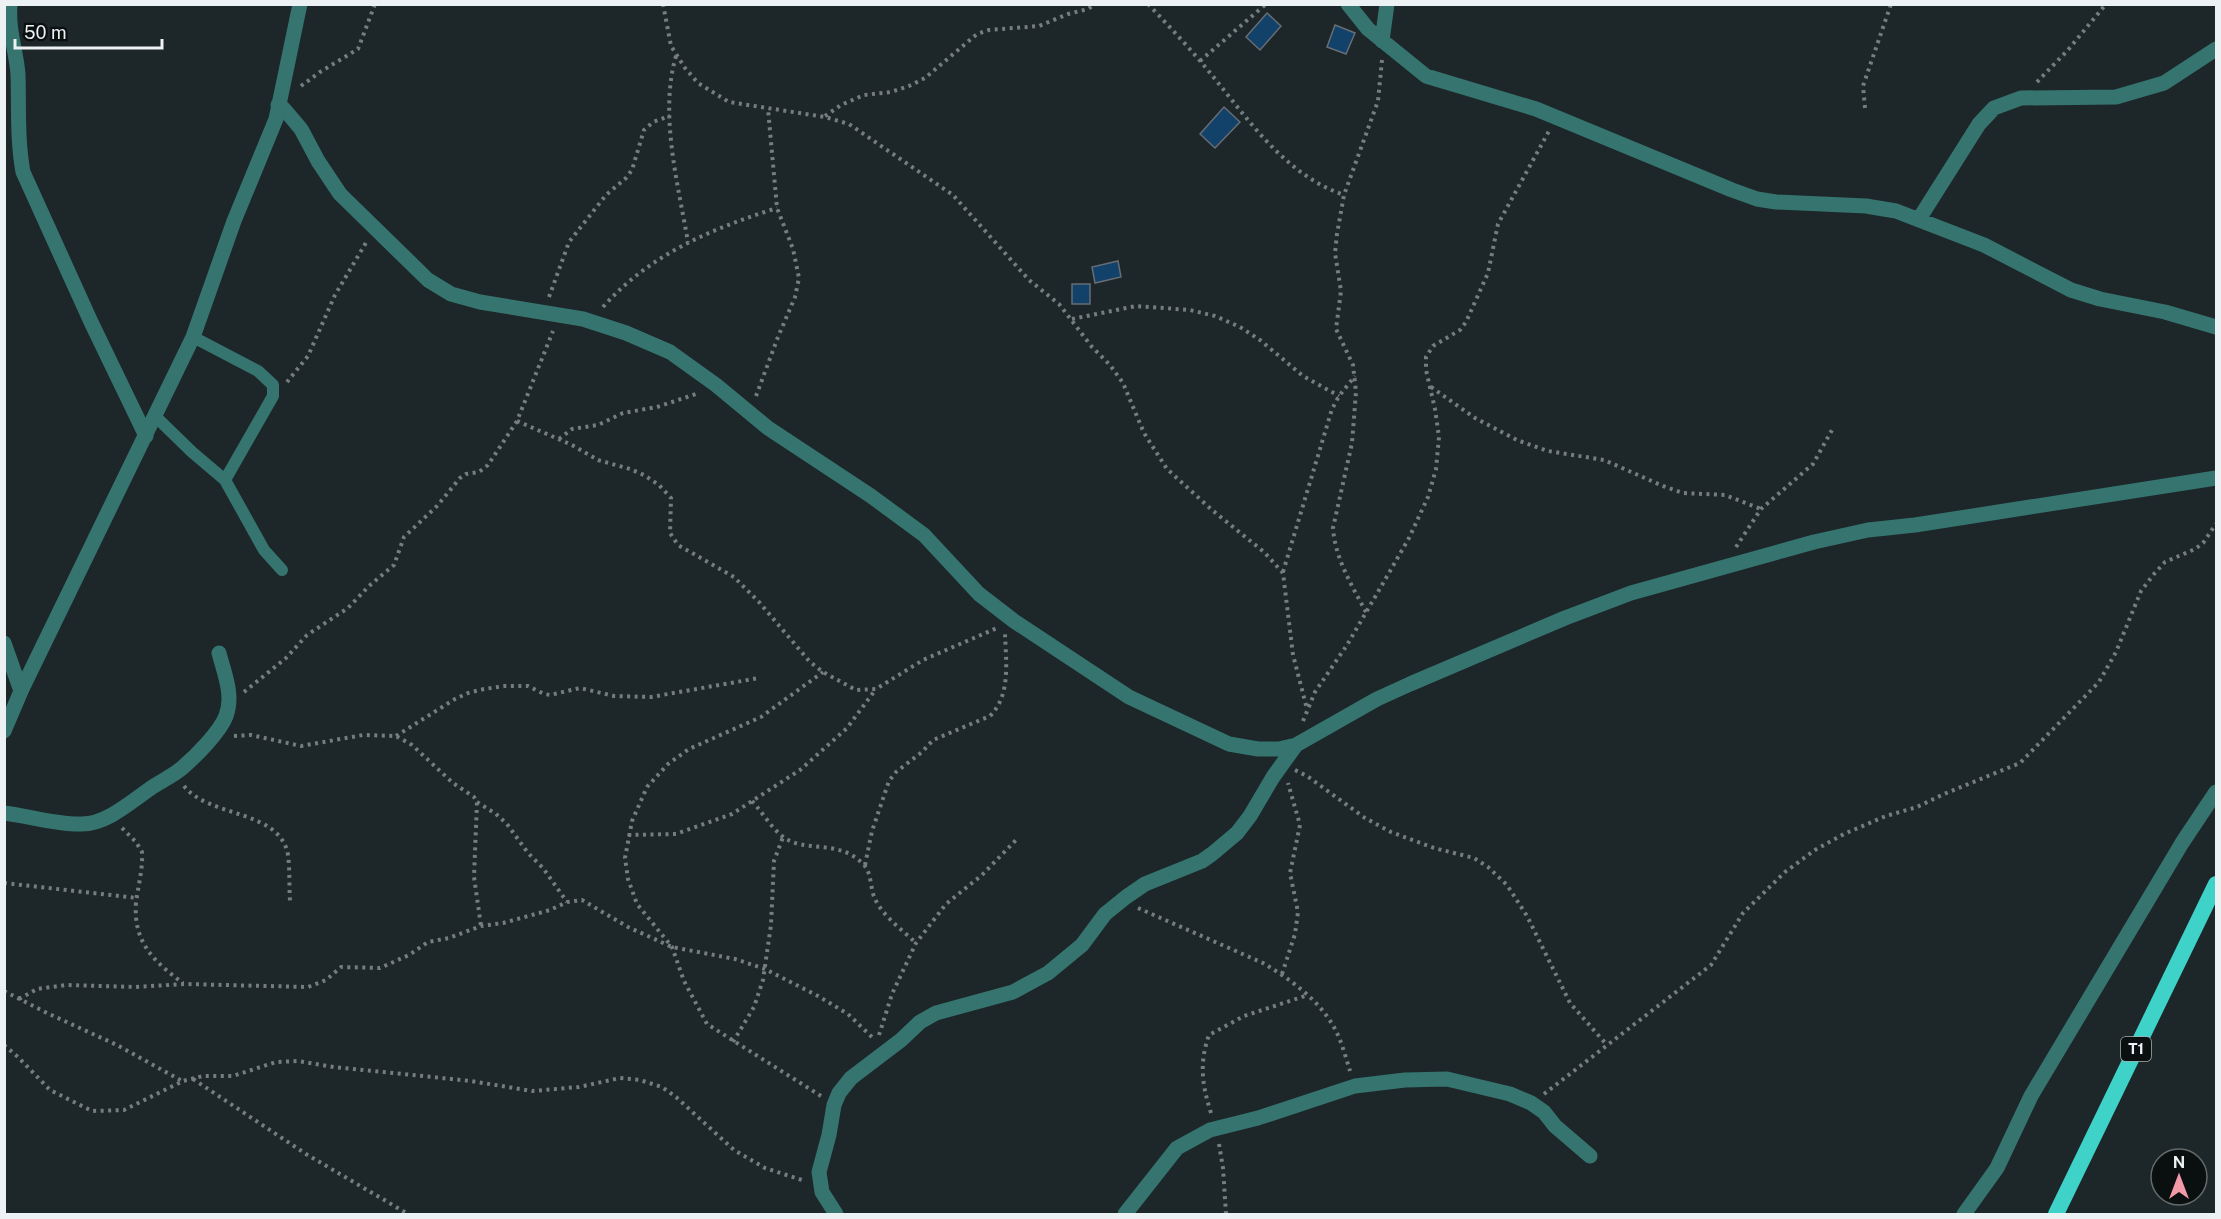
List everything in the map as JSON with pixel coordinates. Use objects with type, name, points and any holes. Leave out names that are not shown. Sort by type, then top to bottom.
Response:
[{"type":"highway","name":"T1","points":[[2056,1215],[2217,884]]},
{"type":"street","points":[[10,4],[9,29],[18,75],[19,148],[24,172],[91,322],[146,436]]},
{"type":"street","points":[[4,731],[21,691],[193,337],[234,221],[281,107],[300,4]]},
{"type":"street","points":[[1348,4],[1368,29],[1426,76],[1536,109],[1757,199],[1816,206],[1866,206],[1889,209],[1984,245],[2071,290],[2217,327]]},
{"type":"street","points":[[1382,41],[1387,4]]},
{"type":"street","points":[[1919,219],[1979,124],[1994,108],[2021,98],[2116,97],[2164,83],[2217,49]]},
{"type":"street","points":[[281,107],[301,129],[318,162],[340,194],[418,272],[451,294],[480,302],[590,322],[626,333],[670,352],[716,385],[768,428],[871,496],[924,535],[979,594],[1019,624],[1120,692],[1229,744],[1258,749],[1279,749],[1296,745],[1385,695],[1565,618],[1631,593],[1814,542],[1868,530],[1915,525],[2217,478]]},
{"type":"street","points":[[4,644],[21,691]]},
{"type":"street","points":[[4,813],[83,824],[108,816],[174,773],[201,750],[227,715],[230,703],[229,692],[219,653]]},
{"type":"street","points":[[836,1215],[820,1187],[819,1172],[829,1136],[834,1105],[839,1093],[851,1078],[901,1040],[920,1022],[936,1013],[1013,992],[1048,974],[1082,945],[1105,914],[1121,901],[1145,884],[1202,861],[1237,832],[1250,816],[1272,777],[1296,745]]},
{"type":"street","points":[[1965,1215],[1996,1168],[2031,1096],[2175,854],[2217,792]]},
{"type":"street","points":[[1125,1215],[1177,1148],[1216,1128],[1258,1118],[1355,1086],[1405,1080],[1447,1079],[1510,1094],[1531,1103],[1544,1112],[1555,1126],[1590,1156]]},
{"type":"lane","points":[[193,337],[258,371],[273,386],[273,396],[225,480]]},
{"type":"lane","points":[[155,416],[225,480],[264,550],[282,570]]},
{"type":"path","points":[[281,107],[303,84],[358,49],[375,4]]},
{"type":"path","points":[[663,4],[668,36],[676,55],[698,83],[729,102],[825,117],[849,124],[953,195],[1029,280],[1052,297],[1072,319],[1092,347],[1110,365],[1123,383],[1144,433],[1167,469],[1212,510],[1264,552],[1283,573]]},
{"type":"path","points":[[825,117],[841,105],[864,95],[891,92],[925,78],[977,34],[995,29],[1039,26],[1068,14],[1088,9],[1095,4]]},
{"type":"path","points":[[1148,4],[1200,61],[1242,115],[1287,160],[1317,183],[1344,195]]},
{"type":"path","points":[[1200,61],[1266,4]]},
{"type":"path","points":[[1865,108],[1863,87],[1892,4]]},
{"type":"path","points":[[2021,98],[2068,50],[2106,4]]},
{"type":"path","points":[[1366,613],[1349,581],[1334,541],[1333,528],[1352,443],[1356,392],[1353,365],[1336,329],[1341,291],[1335,253],[1344,195],[1378,101],[1382,41]]},
{"type":"path","points":[[676,55],[670,84],[670,116],[674,159],[688,242]]},
{"type":"path","points":[[750,414],[795,297],[799,278],[793,249],[777,208],[768,109]]},
{"type":"path","points":[[543,312],[569,242],[606,195],[632,170],[641,137],[647,125],[670,116]]},
{"type":"path","points":[[1296,745],[1307,709],[1409,538],[1428,496],[1436,469],[1439,437],[1426,370],[1426,357],[1433,346],[1460,330],[1466,322],[1488,273],[1498,224],[1557,117]]},
{"type":"path","points":[[590,322],[621,287],[647,266],[688,242],[739,220],[777,208]]},
{"type":"path","points":[[273,396],[294,375],[308,356],[335,295],[375,227]]},
{"type":"path","points":[[1072,319],[1136,306],[1190,310],[1215,316],[1240,327],[1260,340],[1303,376],[1339,396]]},
{"type":"path","points":[[230,703],[286,658],[307,634],[348,608],[394,565],[404,537],[437,506],[460,478],[466,474],[478,472],[488,465],[517,421],[560,315]]},
{"type":"path","points":[[1307,709],[1293,655],[1283,573],[1332,409],[1355,376]]},
{"type":"path","points":[[558,439],[572,429],[598,425],[623,413],[684,399],[716,385]]},
{"type":"path","points":[[1430,387],[1475,418],[1517,440],[1548,451],[1604,459],[1683,493],[1725,495],[1761,509]]},
{"type":"path","points":[[517,421],[598,460],[630,469],[659,485],[671,498],[670,533],[678,545],[734,577],[759,602],[810,662],[823,672],[856,690],[876,689]]},
{"type":"path","points":[[1722,568],[1761,509],[1813,464],[1832,430]]},
{"type":"path","points":[[1531,1103],[1570,1076],[1712,965],[1743,913],[1785,873],[1815,850],[1876,820],[1917,807],[2020,763],[2099,682],[2116,652],[2141,591],[2154,574],[2164,562],[2203,543],[2217,525]]},
{"type":"path","points":[[628,835],[676,834],[732,814],[800,770],[828,746],[847,728],[876,689],[923,660],[1005,625],[1006,680],[1000,704],[990,716],[933,740],[897,772],[889,781],[872,831],[865,865],[874,898],[884,912],[915,943]]},
{"type":"path","points":[[823,672],[761,717],[689,749],[668,764],[647,787],[632,821],[625,858],[627,879],[637,904],[672,946],[687,988],[707,1024],[834,1105]]},
{"type":"path","points":[[396,736],[455,699],[484,689],[528,686],[550,695],[580,688],[614,696],[651,697],[759,678]]},
{"type":"path","points":[[215,732],[229,735],[251,735],[301,746],[363,735],[396,736],[412,745],[453,783],[507,824],[567,902]]},
{"type":"path","points":[[1284,763],[1307,776],[1365,818],[1391,832],[1434,848],[1474,858],[1488,867],[1507,885],[1527,916],[1570,1003],[1607,1045]]},
{"type":"path","points":[[1282,974],[1297,924],[1298,912],[1290,873],[1300,825],[1284,763]]},
{"type":"path","points":[[174,773],[189,792],[203,801],[266,825],[281,838],[288,854],[290,901]]},
{"type":"path","points":[[752,801],[783,837],[797,843],[831,847],[847,852],[865,865]]},
{"type":"path","points":[[477,802],[474,877],[481,926]]},
{"type":"path","points":[[108,816],[136,842],[141,852],[136,923],[142,943],[158,964],[184,984]]},
{"type":"path","points":[[733,1042],[754,1007],[763,980],[771,925],[774,861],[783,837]]},
{"type":"path","points":[[19,999],[37,989],[66,985],[136,987],[184,984],[308,987],[326,980],[341,967],[380,968],[409,955],[428,942],[449,938],[481,926],[503,923],[550,910],[567,902],[582,900],[627,927],[672,946],[735,959],[765,969],[848,1014],[877,1043],[892,994],[915,943],[946,904],[982,875],[1017,839]]},
{"type":"path","points":[[4,883],[137,898]]},
{"type":"path","points":[[1121,901],[1254,959],[1282,974],[1308,995],[1329,1019],[1336,1032],[1355,1086]]},
{"type":"path","points":[[4,991],[117,1045],[183,1081]]},
{"type":"path","points":[[1226,1215],[1223,1168],[1216,1128],[1205,1094],[1203,1053],[1209,1035],[1244,1016],[1308,995]]},
{"type":"path","points":[[4,1045],[50,1090],[92,1111],[124,1110],[183,1081],[203,1076],[233,1076],[276,1062],[298,1061],[471,1081],[532,1091],[579,1087],[620,1078],[640,1080],[662,1087],[676,1097],[734,1150],[744,1156],[765,1168],[820,1187]]},
{"type":"path","points":[[193,1079],[306,1154],[408,1215]]},
{"type":"building","points":[[1267,13],[1281,26],[1260,50],[1246,37]]},
{"type":"building","points":[[1335,25],[1355,33],[1346,54],[1327,47]]},
{"type":"building","points":[[1224,107],[1240,122],[1215,148],[1200,134]]},
{"type":"building","points":[[1118,261],[1121,277],[1095,283],[1092,267]]},
{"type":"building","points":[[1072,284],[1090,284],[1090,304],[1072,304]]}]
